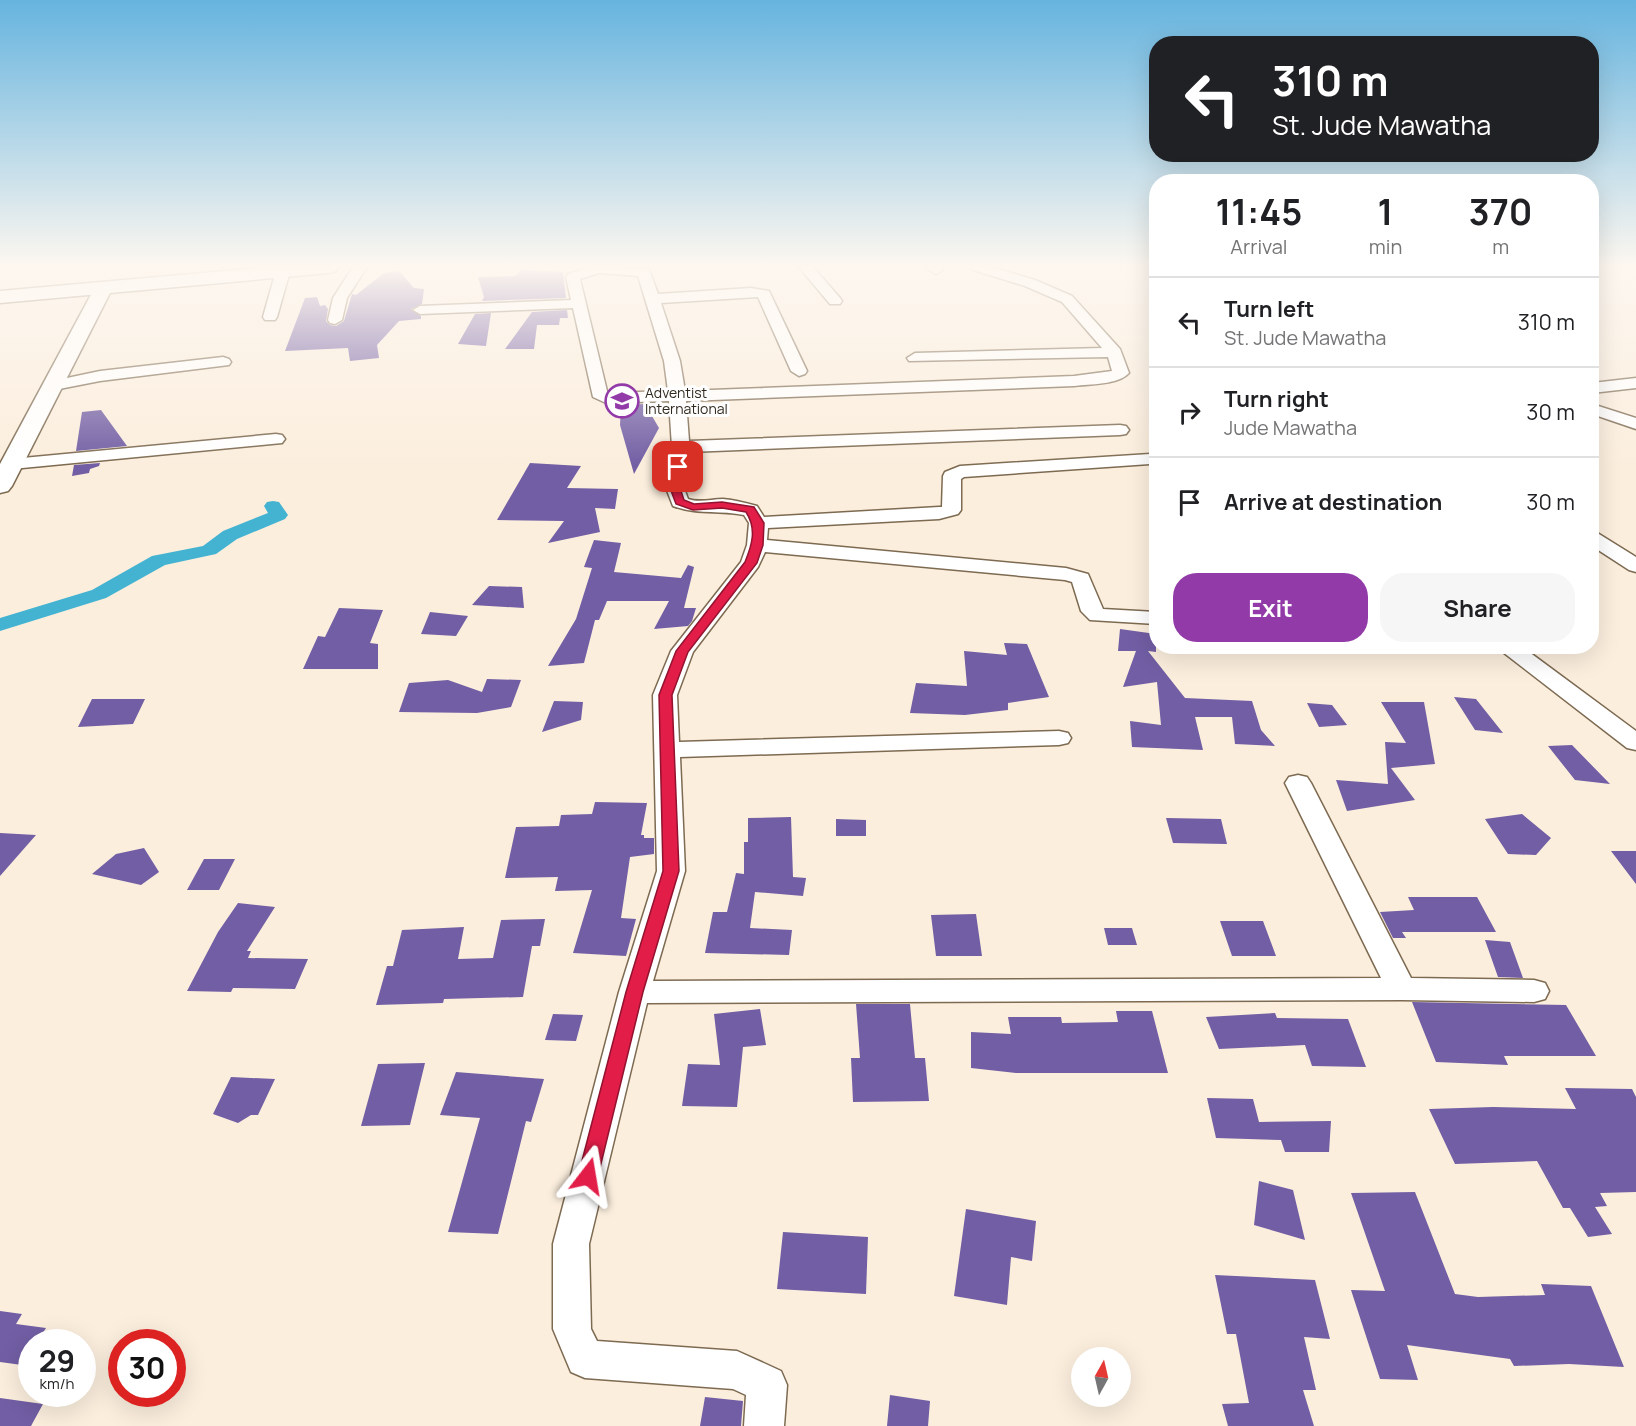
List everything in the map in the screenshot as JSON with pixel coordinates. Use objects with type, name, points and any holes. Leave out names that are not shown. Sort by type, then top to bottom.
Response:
[{"type":"street","points":[[0,486],[80,334]]},
{"type":"street","points":[[585,334],[599,393],[606,398],[613,398],[837,392],[1104,378],[1121,373],[1114,352],[1098,334]]},
{"type":"street","points":[[664,334],[672,361],[677,395],[681,447],[675,488],[680,502],[693,507],[722,505],[750,510],[758,534],[751,563],[682,651],[665,695],[671,871],[634,992],[571,1244],[572,1329],[585,1359],[737,1370],[767,1385],[764,1426]]},
{"type":"street","points":[[782,334],[800,371]]},
{"type":"street","points":[[915,358],[1114,352]]},
{"type":"street","points":[[54,385],[100,376],[223,362]]},
{"type":"street","points":[[1599,387],[1636,383]]},
{"type":"street","points":[[1599,411],[1636,424]]},
{"type":"street","points":[[681,447],[1120,430]]},
{"type":"street","points":[[12,464],[276,439]]},
{"type":"street","points":[[758,534],[951,510],[952,476],[960,472],[1149,459]]},
{"type":"street","points":[[758,534],[1066,574],[1081,578],[1092,611],[1098,615],[1149,618]]},
{"type":"street","points":[[1599,542],[1636,566]]},
{"type":"street","points":[[1517,654],[1636,743]]},
{"type":"street","points":[[666,750],[1059,738]]},
{"type":"street","points":[[1298,783],[1402,988]]},
{"type":"street","points":[[634,992],[1402,988],[1534,991]]},
{"type":"building","points":[[292,334],[387,334],[377,345],[379,358],[350,361],[348,348],[285,351]]},
{"type":"building","points":[[464,334],[488,334],[486,346],[458,344]]},
{"type":"building","points":[[516,334],[536,334],[534,349],[505,349]]},
{"type":"building","points":[[645,404],[659,428],[634,474],[620,425],[621,405]]},
{"type":"building","points":[[101,410],[127,446],[76,451],[82,412]]},
{"type":"building","points":[[100,463],[99,466],[90,469],[89,473],[72,476],[74,465]]},
{"type":"building","points":[[530,463],[581,466],[567,488],[618,489],[615,509],[595,508],[600,532],[548,543],[564,521],[497,520]]},
{"type":"building","points":[[594,540],[621,543],[614,572],[681,578],[688,565],[694,567],[684,608],[696,608],[692,621],[688,626],[654,629],[669,601],[607,601],[599,620],[595,620],[584,663],[548,666],[576,619],[592,568],[584,567]]},
{"type":"building","points":[[489,586],[522,587],[524,608],[472,605]]},
{"type":"building","points":[[339,608],[383,610],[370,643],[378,644],[378,669],[303,669],[318,636],[325,637]]},
{"type":"building","points":[[430,612],[468,616],[456,636],[421,634]]},
{"type":"building","points":[[1120,629],[1149,633],[1149,654],[1185,698],[1252,701],[1261,730],[1275,746],[1235,744],[1232,717],[1195,717],[1203,750],[1132,747],[1130,721],[1161,725],[1157,682],[1123,687],[1136,651],[1118,651]]},
{"type":"building","points":[[1004,643],[1027,644],[1049,697],[1008,703],[1008,710],[965,715],[910,713],[916,683],[967,686],[964,651],[1007,655]]},
{"type":"building","points":[[487,679],[521,680],[511,707],[477,713],[399,712],[409,683],[448,680],[482,692]]},
{"type":"building","points":[[1454,697],[1476,699],[1503,733],[1475,730]]},
{"type":"building","points":[[92,699],[145,699],[133,724],[78,727]]},
{"type":"building","points":[[554,701],[583,702],[581,720],[542,732]]},
{"type":"building","points":[[1381,702],[1424,702],[1435,764],[1391,768],[1415,800],[1347,811],[1336,780],[1388,784],[1385,742],[1406,743]]},
{"type":"building","points":[[1307,703],[1332,705],[1347,725],[1319,727]]},
{"type":"building","points":[[1572,745],[1610,784],[1575,780],[1548,746]]},
{"type":"building","points":[[595,802],[647,803],[641,835],[644,835],[644,838],[654,838],[654,854],[630,857],[621,918],[636,919],[626,956],[573,953],[592,890],[555,891],[558,877],[505,878],[516,827],[559,826],[561,815],[592,814]]},
{"type":"building","points":[[1522,814],[1551,838],[1536,855],[1508,854],[1485,819]]},
{"type":"building","points":[[791,817],[793,877],[806,878],[803,896],[755,892],[750,928],[792,930],[789,955],[705,953],[713,912],[727,912],[736,873],[744,874],[744,842],[748,842],[748,818]]},
{"type":"building","points":[[1166,818],[1221,819],[1227,844],[1173,843]]},
{"type":"building","points":[[836,819],[866,820],[866,836],[836,836]]},
{"type":"building","points":[[0,833],[36,835],[0,876]]},
{"type":"building","points":[[144,848],[159,872],[141,885],[92,874],[116,854]]},
{"type":"building","points":[[1611,851],[1636,851],[1636,884]]},
{"type":"building","points":[[204,859],[235,859],[219,890],[187,890]]},
{"type":"building","points":[[1408,897],[1477,897],[1496,932],[1402,932],[1406,938],[1393,938],[1380,912],[1414,910]]},
{"type":"building","points":[[238,903],[275,907],[247,951],[251,951],[248,958],[308,959],[295,989],[233,988],[231,992],[187,991],[218,932]]},
{"type":"building","points":[[976,914],[982,956],[936,956],[931,915]]},
{"type":"building","points":[[545,919],[540,946],[532,946],[523,997],[444,999],[443,1003],[376,1005],[387,966],[393,966],[402,930],[464,927],[458,959],[493,958],[501,920]]},
{"type":"building","points":[[1220,921],[1263,921],[1276,956],[1232,956]]},
{"type":"building","points":[[1104,928],[1132,928],[1137,945],[1108,945]]},
{"type":"building","points":[[1485,940],[1510,942],[1523,978],[1498,977]]},
{"type":"building","points":[[1412,1002],[1566,1005],[1596,1056],[1504,1056],[1508,1065],[1436,1062]]},
{"type":"building","points":[[856,1004],[910,1004],[915,1058],[925,1058],[929,1101],[853,1102],[851,1058],[860,1058]]},
{"type":"building","points":[[760,1009],[766,1045],[743,1047],[737,1107],[682,1106],[688,1064],[720,1065],[714,1014]]},
{"type":"building","points":[[1116,1011],[1152,1011],[1168,1073],[1016,1073],[971,1068],[971,1032],[1011,1034],[1008,1017],[1061,1017],[1062,1023],[1118,1022]]},
{"type":"building","points":[[1275,1013],[1277,1018],[1348,1019],[1366,1067],[1312,1066],[1305,1045],[1219,1049],[1206,1017]]},
{"type":"building","points":[[553,1014],[583,1015],[576,1041],[545,1040]]},
{"type":"building","points":[[425,1063],[410,1125],[361,1126],[378,1064]]},
{"type":"building","points":[[456,1072],[544,1079],[531,1122],[526,1121],[498,1234],[448,1232],[480,1118],[440,1115]]},
{"type":"building","points":[[231,1077],[275,1079],[258,1115],[251,1115],[238,1123],[213,1114]]},
{"type":"building","points":[[1565,1088],[1632,1089],[1636,1097],[1636,1192],[1600,1193],[1607,1206],[1595,1207],[1612,1234],[1588,1237],[1570,1208],[1563,1208],[1537,1161],[1455,1164],[1429,1109],[1493,1107],[1576,1109]]},
{"type":"building","points":[[1207,1098],[1253,1099],[1259,1122],[1331,1121],[1329,1152],[1285,1152],[1281,1140],[1216,1138]]},
{"type":"building","points":[[1259,1181],[1293,1190],[1305,1240],[1254,1225]]},
{"type":"building","points":[[1415,1192],[1455,1294],[1478,1297],[1545,1295],[1541,1284],[1591,1286],[1624,1367],[1569,1364],[1514,1366],[1510,1359],[1407,1345],[1418,1380],[1380,1379],[1351,1290],[1385,1291],[1351,1193]]},
{"type":"building","points":[[966,1209],[1036,1221],[1032,1261],[1011,1257],[1007,1305],[954,1296]]},
{"type":"building","points":[[783,1232],[868,1237],[866,1294],[777,1289]]},
{"type":"building","points":[[1215,1275],[1315,1280],[1330,1339],[1304,1337],[1316,1390],[1303,1390],[1314,1426],[1228,1426],[1222,1404],[1249,1403],[1236,1334],[1227,1334]]},
{"type":"building","points":[[0,1311],[22,1314],[16,1324],[46,1328],[18,1329],[18,1364],[0,1362]]},
{"type":"building","points":[[890,1395],[930,1401],[928,1426],[887,1426]]},
{"type":"building","points":[[705,1397],[743,1401],[741,1426],[700,1426]]},
{"type":"building","points":[[0,1398],[18,1401],[18,1407],[41,1407],[31,1426],[0,1426]]},
{"type":"waterway","points":[[0,625],[99,594],[159,560],[209,550],[230,535],[279,515],[273,506]]},
{"type":"place","name":"Adventist International","points":[[622,401]]},
{"type":"route","points":[[588,1176],[634,992],[671,871],[665,695],[682,651],[751,563],[757,545],[759,523],[750,510],[722,505],[693,507],[680,502],[675,488],[678,467]]}]
